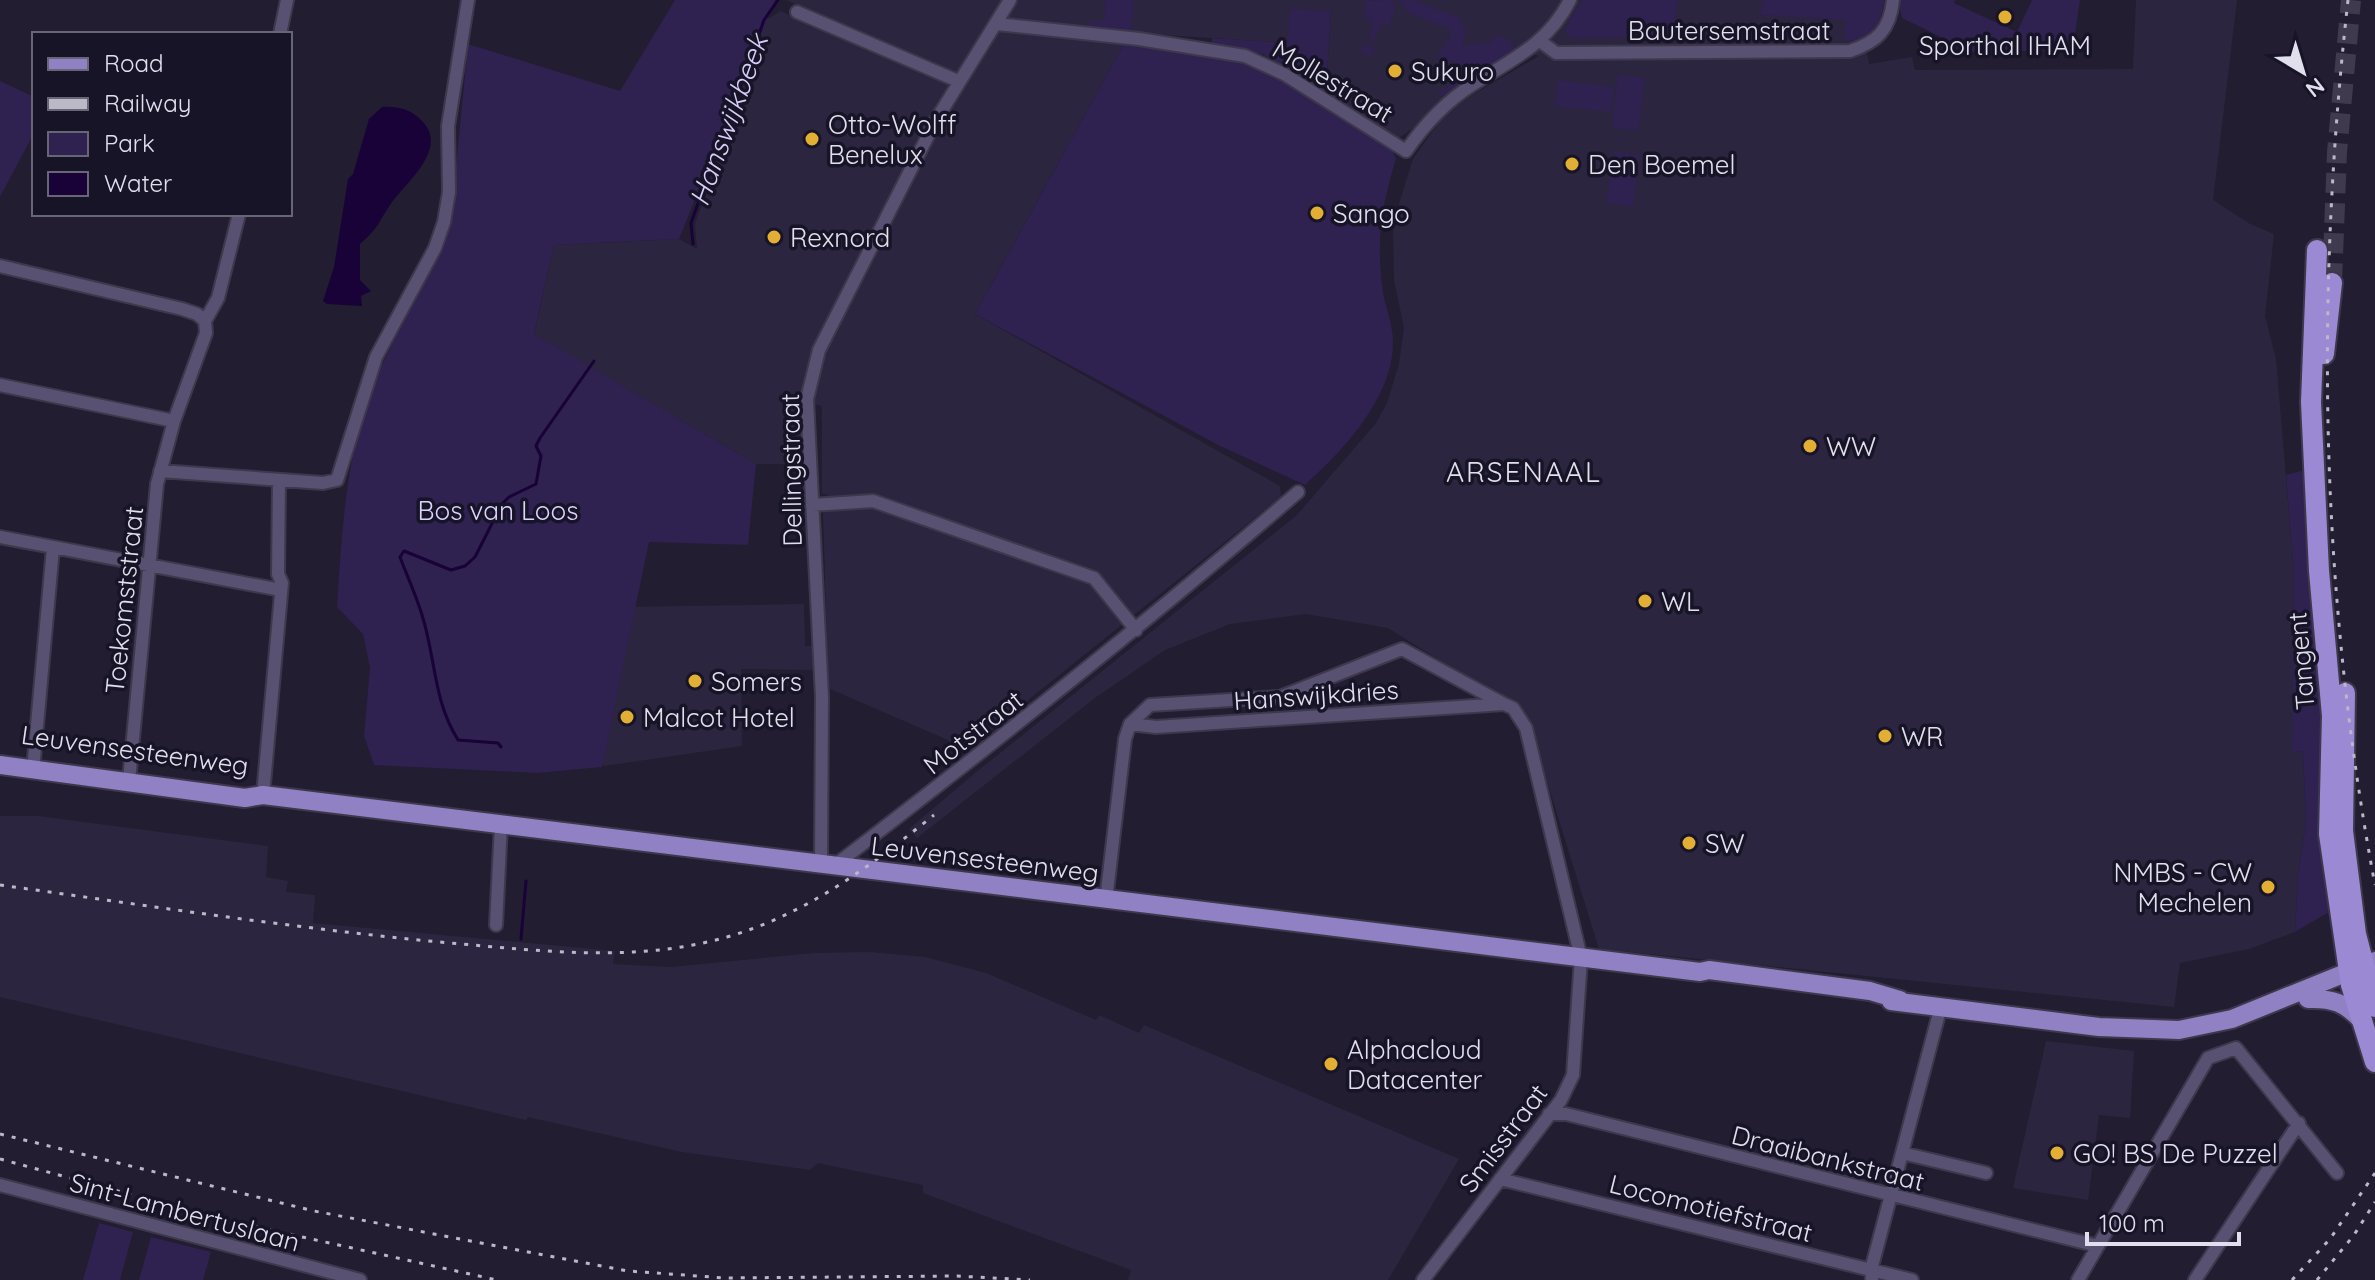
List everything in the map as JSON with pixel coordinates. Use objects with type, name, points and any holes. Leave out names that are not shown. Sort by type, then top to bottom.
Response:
[{"type":"highway","name":"Tangent","points":[[2317,250],[2311,402],[2319,571],[2332,716],[2328,826],[2364,973]]},
{"type":"highway","name":"Tangent","points":[[2332,283],[2324,344],[2324,424],[2330,541],[2347,727],[2343,831],[2351,908],[2364,973],[2375,1062]]},
{"type":"main road","name":"Leuvensesteenweg","points":[[0,756],[33,765],[130,778],[246,789],[263,795],[1700,972],[1707,979],[2142,1030],[2215,1024],[2364,973]]},
{"type":"main road","name":"Leuvensesteenweg","points":[[0,765],[33,765]]},
{"type":"main road","name":"Leuvensesteenweg","points":[[2142,1030],[2155,1037],[2201,1037],[2308,999],[2364,973]]},
{"type":"main road","points":[[2308,999],[2332,998],[2369,1015]]},
{"type":"street","points":[[280,32],[287,0]]},
{"type":"street","points":[[160,471],[323,483],[334,482],[340,475],[376,357],[441,235],[449,192],[448,126],[468,0]]},
{"type":"street","name":"Dellingstraat","points":[[828,865],[807,399],[819,350],[958,81],[1010,0]]},
{"type":"street","points":[[1540,41],[1553,28],[1570,0]]},
{"type":"street","name":"Bautersemstraat","points":[[1540,41],[1556,53],[1850,51],[1868,45],[1883,33],[1889,24],[1893,0]]},
{"type":"street","points":[[797,12],[958,81]]},
{"type":"street","name":"Mollestraat","points":[[997,24],[1139,39],[1245,56],[1284,74],[1406,151],[1442,107],[1527,53],[1540,41]]},
{"type":"street","name":"Toekomststraat","points":[[130,778],[160,471],[174,421],[206,333],[205,321],[218,298],[238,216]]},
{"type":"street","points":[[0,266],[182,309],[197,314],[205,321]]},
{"type":"street","points":[[0,385],[174,421]]},
{"type":"street","points":[[263,795],[281,590],[279,480]]},
{"type":"street","name":"Motstraat","points":[[828,865],[1006,735],[1136,630],[1298,492]]},
{"type":"street","points":[[812,505],[873,501],[1094,578],[1136,630]]},
{"type":"street","points":[[0,537],[281,590]]},
{"type":"street","points":[[33,765],[53,548]]},
{"type":"street","name":"Hanswijkdries","points":[[1130,724],[1150,705],[1280,697],[1402,649],[1513,708],[1526,728],[1581,958]]},
{"type":"street","name":"Hanswijkdries","points":[[1130,724],[1156,727],[1504,704]]},
{"type":"street","points":[[1106,900],[1125,739],[1130,724]]},
{"type":"street","points":[[496,925],[501,824]]},
{"type":"street","name":"Smisstraat","points":[[1423,1280],[1561,1100],[1573,1075],[1581,958]]},
{"type":"street","points":[[1872,1275],[1941,1006]]},
{"type":"street","points":[[2078,1280],[2208,1058],[2236,1048],[2337,1173]]},
{"type":"street","name":"Draaibankstraat","points":[[1549,1114],[1566,1114],[2098,1246]]},
{"type":"street","points":[[2195,1280],[2299,1123]]},
{"type":"street","points":[[1902,1153],[1986,1173]]},
{"type":"street","name":"Locomotiefstraat","points":[[1500,1179],[1872,1275],[1912,1280]]},
{"type":"street","name":"Sint-Lambertuslaan","points":[[0,1185],[360,1280]]},
{"type":"shaded area","points":[[786,0],[1884,0],[1877,28],[1865,38],[1869,64],[1912,57],[1915,70],[2133,69],[2136,0],[2237,0],[2213,200],[2250,224],[2274,234],[2265,316],[2276,359],[2294,573],[2293,751],[2303,752],[2306,822],[2298,875],[2295,932],[2249,949],[2180,963],[2174,1007],[1599,949],[1526,714],[1388,628],[1306,614],[1230,624],[1165,650],[1095,698],[917,838],[909,829],[1297,515],[1376,423],[1387,403],[1399,364],[1404,328],[1394,280],[1393,223],[1413,159],[1441,119],[1467,98],[1539,56],[1522,51],[1399,138],[1388,135],[1311,85],[1327,74],[1331,12],[1287,43],[1119,32],[1124,44],[975,314],[1280,486],[1281,496],[961,754],[948,740],[828,688],[812,670],[741,669],[742,746],[604,766],[570,719],[622,607],[804,604],[805,646],[827,645],[823,513],[828,508],[828,495],[822,493],[822,406],[806,402],[805,464],[756,464],[534,335],[554,245],[679,239],[697,249],[695,224],[766,20],[781,11],[813,27],[817,14]]},
{"type":"shaded area","points":[[0,816],[38,816],[268,846],[266,877],[288,881],[286,892],[315,895],[313,923],[615,951],[613,964],[671,967],[814,953],[869,952],[925,957],[986,973],[1096,1020],[1099,1015],[1139,1033],[1144,1025],[1459,1159],[1388,1280],[1128,1280],[1131,1270],[923,1193],[923,1185],[818,1163],[810,1170],[682,1152],[528,1117],[526,1120],[0,997]]},
{"type":"shaded area","name":"GO! BS De Puzzel","points":[[2046,1041],[2134,1051],[2130,1118],[2099,1115],[2088,1200],[2013,1188]]},
{"type":"green space","name":"Bos van Loos","points":[[675,0],[775,0],[679,239],[554,245],[534,334],[756,464],[748,545],[649,542],[602,767],[537,773],[374,765],[364,736],[370,668],[363,634],[337,607],[347,488],[367,402],[451,219],[468,44],[620,91]]},
{"type":"green space","points":[[1106,0],[1134,0],[1131,30],[1089,31],[1089,21],[1104,21]]},
{"type":"green space","points":[[1393,0],[1395,10],[1389,26],[1383,23],[1370,46],[1377,52],[1365,55],[1361,49],[1362,45],[1369,46],[1372,20],[1364,19],[1365,1]]},
{"type":"green space","points":[[1398,0],[1413,0],[1458,17],[1466,31],[1462,46],[1493,42],[1493,35],[1507,39],[1519,52],[1439,97],[1438,94],[1467,73],[1452,60],[1447,65],[1436,57],[1451,36],[1451,29],[1410,14]]},
{"type":"green space","points":[[1582,0],[1678,0],[1672,37],[1572,38],[1564,31]]},
{"type":"green space","points":[[1763,0],[1884,0],[1884,3],[1880,19],[1872,30],[1845,42],[1845,20],[1760,15]]},
{"type":"green space","points":[[1898,0],[1955,0],[1954,3],[2017,32],[2032,0],[2080,0],[2074,42],[2063,50],[1971,52],[1902,18]]},
{"type":"green space","points":[[1290,9],[1331,11],[1327,74],[1318,84],[1311,85],[1262,54],[1212,44],[1212,38],[1287,43]]},
{"type":"green space","points":[[1124,44],[1254,64],[1391,148],[1396,159],[1383,209],[1380,241],[1383,293],[1393,335],[1391,362],[1376,402],[1364,421],[1335,456],[1305,485],[1220,446],[975,314]]},
{"type":"green space","points":[[1618,75],[1645,78],[1638,131],[1612,128]]},
{"type":"green space","points":[[1558,80],[1614,87],[1610,112],[1555,106]]},
{"type":"green space","points":[[0,81],[32,96],[32,137],[0,197]]},
{"type":"green space","points":[[1614,151],[1640,155],[1633,207],[1606,203]]},
{"type":"green space","points":[[2305,470],[2322,658],[2331,911],[2295,932],[2298,875],[2306,822],[2303,752],[2292,751],[2294,573],[2286,475]]},
{"type":"green space","points":[[99,1223],[133,1232],[120,1280],[83,1280]]},
{"type":"green space","points":[[151,1237],[211,1252],[203,1280],[139,1280]]},
{"type":"water","points":[[382,107],[404,109],[422,121],[431,143],[428,154],[375,229],[360,244],[360,280],[371,291],[361,296],[362,306],[327,304],[323,301],[334,267],[348,179],[353,174],[369,119]]},
{"type":"waterway","name":"Hanswijkbeek","points":[[693,244],[691,223],[764,20],[778,0]]},
{"type":"waterway","name":"Hanswijkbeek","points":[[501,747],[498,743],[458,740],[450,725],[439,694],[427,631],[400,557],[404,551],[451,570],[465,566],[475,557],[502,504],[509,497],[536,484],[541,456],[536,446],[594,361]]},
{"type":"waterway","name":"Hanswijkbeek","points":[[521,939],[526,881]]},
{"type":"tunnel","points":[[2332,283],[2337,152],[2351,0]]},
{"type":"railway","points":[[2348,0],[2337,111],[2331,222],[2328,444],[2343,665],[2375,885]]},
{"type":"railway","points":[[0,885],[281,924],[450,943],[589,953],[658,950],[727,937],[784,916],[836,887],[934,815]]},
{"type":"railway","points":[[0,1134],[314,1211],[628,1271],[725,1278],[957,1276],[1030,1280]]},
{"type":"railway","points":[[0,1159],[221,1219],[497,1280]]},
{"type":"railway","points":[[2292,1280],[2330,1239],[2375,1173]]},
{"type":"railway","points":[[2317,1280],[2354,1235],[2375,1202]]},
{"type":"place","name":"Sporthal IHAM","points":[[2005,17]]},
{"type":"place","name":"Sukuro","points":[[1395,71]]},
{"type":"place","name":"Otto-Wolff Benelux","points":[[812,139]]},
{"type":"place","name":"Den Boemel","points":[[1572,164]]},
{"type":"place","name":"Sango","points":[[1317,213]]},
{"type":"place","name":"Rexnord","points":[[774,237]]},
{"type":"place","name":"WW","points":[[1810,446]]},
{"type":"place","name":"WL","points":[[1645,601]]},
{"type":"place","name":"Somers","points":[[695,681]]},
{"type":"place","name":"Malcot Hotel","points":[[627,717]]},
{"type":"place","name":"WR","points":[[1885,736]]},
{"type":"place","name":"SW","points":[[1689,843]]},
{"type":"place","name":"NMBS - CW Mechelen","points":[[2268,887]]},
{"type":"place","name":"Alphacloud Datacenter","points":[[1331,1064]]},
{"type":"place","name":"GO! BS De Puzzel","points":[[2057,1153]]},
{"type":"district","name":"ARSENAAL","points":[[1524,471]]}]
